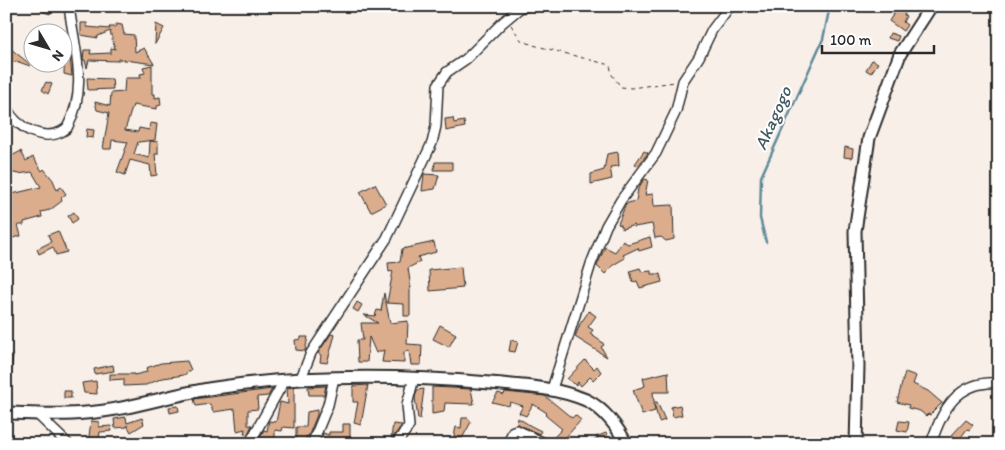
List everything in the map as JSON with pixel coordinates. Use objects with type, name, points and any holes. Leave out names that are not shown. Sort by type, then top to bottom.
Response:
[{"type":"main road","points":[[856,444],[858,366],[855,231],[869,138],[900,54],[932,6]]},
{"type":"main road","points":[[6,413],[94,412],[132,407],[213,388],[285,379],[414,378],[552,389],[588,401],[607,416],[620,432],[626,444]]},
{"type":"street","points":[[6,107],[17,124],[38,134],[53,134],[62,132],[67,128],[78,101],[80,83],[69,6]]},
{"type":"street","points":[[301,378],[311,353],[386,238],[432,144],[436,126],[438,85],[448,72],[466,59],[507,19],[520,8],[527,6]]},
{"type":"street","points":[[552,389],[590,264],[606,226],[621,200],[659,147],[676,111],[683,81],[699,56],[712,30],[730,6]]},
{"type":"street","points":[[312,444],[328,405],[334,378]]},
{"type":"street","points":[[396,444],[409,426],[407,405],[414,378]]},
{"type":"street","points":[[248,444],[285,379]]},
{"type":"street","points":[[932,444],[944,412],[964,390],[974,384],[999,383]]},
{"type":"street","points":[[36,413],[68,444]]},
{"type":"street","points":[[508,444],[513,431],[517,430],[546,444]]},
{"type":"path","points":[[507,19],[521,40],[533,45],[610,65],[612,75],[621,87],[631,88],[683,81]]},
{"type":"building","points":[[43,6],[52,8],[50,14],[41,11]]},
{"type":"building","points":[[894,6],[906,11],[903,22],[907,25],[903,31],[889,21],[894,13],[891,11]]},
{"type":"building","points":[[81,23],[87,23],[87,27],[110,29],[109,27],[116,27],[116,24],[122,25],[124,34],[134,35],[135,52],[144,48],[154,64],[118,59],[118,61],[89,60],[87,68],[85,60],[83,60],[84,50],[91,50],[90,54],[111,53],[111,48],[115,49],[110,31],[98,36],[98,38],[81,35]]},
{"type":"building","points":[[156,24],[164,28],[155,44]]},
{"type":"building","points":[[890,33],[899,36],[897,41],[888,38]]},
{"type":"building","points":[[11,49],[22,58],[22,63],[16,61],[14,63],[6,56]]},
{"type":"building","points":[[872,60],[878,63],[871,73],[866,70]]},
{"type":"building","points":[[152,65],[152,94],[155,94],[155,98],[160,97],[161,105],[157,106],[157,109],[133,105],[125,130],[138,132],[139,128],[149,130],[150,123],[157,124],[155,140],[138,142],[134,154],[149,158],[150,141],[158,142],[158,154],[155,154],[157,175],[151,176],[150,165],[130,160],[125,175],[117,172],[128,142],[112,140],[111,149],[103,149],[109,113],[97,110],[95,102],[110,106],[111,93],[124,92],[125,78],[141,78],[140,74],[145,73],[143,67]]},
{"type":"building","points":[[64,72],[72,72],[72,76],[64,74]]},
{"type":"building","points":[[87,78],[112,79],[113,89],[88,90]]},
{"type":"building","points":[[46,82],[52,84],[48,94],[42,90]]},
{"type":"building","points":[[453,118],[454,123],[464,121],[465,127],[446,131],[445,119]]},
{"type":"building","points":[[87,129],[94,130],[93,138],[86,137]]},
{"type":"building","points":[[845,147],[853,149],[852,158],[844,157]]},
{"type":"building","points":[[21,151],[26,161],[33,157],[42,171],[44,169],[53,180],[57,190],[61,187],[66,194],[61,198],[62,201],[50,210],[41,212],[42,217],[24,222],[24,225],[18,225],[21,236],[8,239],[6,218],[11,217],[8,195],[41,187],[32,172],[18,174],[6,171],[6,159]]},
{"type":"building","points":[[644,151],[648,153],[638,166],[635,164]]},
{"type":"building","points":[[618,152],[619,166],[610,167],[612,179],[591,184],[591,174],[604,170],[607,154]]},
{"type":"building","points":[[435,162],[452,162],[452,170],[434,170]]},
{"type":"building","points":[[424,174],[439,175],[435,189],[422,191]]},
{"type":"building","points":[[644,179],[648,180],[645,195],[653,194],[654,206],[673,205],[674,239],[666,241],[661,237],[655,238],[652,224],[634,227],[634,225],[622,229],[621,225],[618,224],[625,206],[636,201],[638,189]]},
{"type":"building","points":[[375,184],[386,204],[371,212],[360,192]]},
{"type":"building","points":[[74,212],[78,219],[72,223],[68,216]]},
{"type":"building","points":[[58,231],[67,252],[56,255],[53,247],[39,254],[37,249],[51,242],[48,235]]},
{"type":"building","points":[[650,237],[652,247],[639,251],[638,248],[623,255],[625,258],[613,265],[605,274],[597,266],[605,247],[615,252],[623,241],[628,244]]},
{"type":"building","points":[[434,242],[436,252],[418,257],[420,262],[408,268],[411,288],[410,316],[404,316],[404,304],[387,303],[393,271],[389,272],[388,263],[400,262],[402,249]]},
{"type":"building","points":[[461,267],[463,288],[430,291],[429,270]]},
{"type":"building","points":[[640,268],[642,272],[651,271],[651,274],[660,274],[662,282],[640,288],[637,281],[633,282],[630,271]]},
{"type":"building","points":[[384,293],[390,323],[408,321],[407,344],[422,345],[421,365],[411,365],[409,351],[404,352],[404,363],[382,362],[384,350],[376,353],[369,337],[367,362],[358,362],[357,340],[363,340],[361,323],[378,323],[364,315],[375,316],[377,310],[381,311]]},
{"type":"building","points":[[357,302],[362,305],[358,312],[353,309]]},
{"type":"building","points":[[589,311],[596,316],[588,327],[593,330],[590,334],[602,342],[604,345],[601,347],[607,357],[575,337],[580,324]]},
{"type":"building","points":[[440,325],[456,334],[449,347],[433,339]]},
{"type":"building","points":[[331,334],[335,335],[327,363],[320,362],[321,355],[318,353]]},
{"type":"building","points":[[301,337],[308,337],[305,351],[296,350],[295,340],[301,339]]},
{"type":"building","points":[[511,340],[518,342],[515,352],[509,351]]},
{"type":"building","points":[[7,355],[13,356],[11,375],[7,375]]},
{"type":"building","points":[[585,360],[594,369],[597,366],[601,372],[593,380],[590,377],[581,386],[578,382],[576,385],[567,379]]},
{"type":"building","points":[[187,361],[191,370],[184,375],[163,378],[146,385],[124,386],[124,379],[110,380],[110,374],[134,375],[147,372],[146,368],[161,363]]},
{"type":"building","points":[[113,365],[114,371],[95,374],[94,369]]},
{"type":"building","points":[[668,372],[669,392],[653,392],[654,402],[657,402],[665,420],[659,422],[654,404],[655,411],[642,415],[633,390],[645,386],[643,378]]},
{"type":"building","points":[[905,372],[916,376],[913,384],[928,391],[942,403],[930,415],[926,416],[920,411],[908,408],[909,405],[897,402]]},
{"type":"building","points":[[96,381],[97,394],[84,393],[82,383]]},
{"type":"building","points":[[368,385],[361,425],[354,423],[358,402],[353,402],[353,386]]},
{"type":"building","points":[[326,386],[324,395],[309,395],[308,387]]},
{"type":"building","points":[[294,387],[294,428],[283,427],[282,431],[275,430],[275,444],[257,442],[264,430],[267,431],[269,421],[276,422],[280,402],[288,404],[287,388]]},
{"type":"building","points":[[432,387],[471,389],[474,404],[445,403],[444,412],[432,414]]},
{"type":"building","points":[[272,389],[268,396],[257,397],[258,409],[248,410],[248,425],[252,425],[248,434],[244,433],[245,429],[237,431],[235,409],[213,412],[210,404],[196,406],[194,399]]},
{"type":"building","points":[[424,389],[420,419],[418,419],[415,398],[417,390]]},
{"type":"building","points":[[64,391],[71,391],[71,398],[64,398]]},
{"type":"building","points":[[505,392],[545,396],[572,418],[575,415],[581,420],[560,444],[553,438],[562,429],[545,415],[547,413],[533,404],[526,416],[519,413],[523,406],[510,402],[509,406],[492,402],[498,393],[504,395]]},
{"type":"building","points":[[680,405],[682,415],[673,417],[671,407]]},
{"type":"building","points":[[178,406],[179,411],[170,413],[169,407]]},
{"type":"building","points":[[317,410],[317,415],[308,437],[306,436],[306,444],[296,444],[296,427],[306,427],[307,412]]},
{"type":"building","points":[[126,417],[127,423],[142,418],[144,424],[131,432],[127,425],[127,427],[115,428],[114,419]]},
{"type":"building","points":[[462,418],[468,418],[471,422],[459,444],[460,438],[454,436],[456,427],[461,428]]},
{"type":"building","points":[[518,418],[541,431],[539,434],[517,424]]},
{"type":"building","points":[[966,420],[973,425],[969,430],[967,429],[959,440],[952,435]]},
{"type":"building","points":[[91,421],[99,422],[99,427],[111,426],[112,431],[100,432],[98,444],[88,444]]},
{"type":"building","points":[[899,421],[909,422],[907,432],[897,430]]},
{"type":"building","points":[[343,424],[350,424],[350,444],[320,442],[323,433],[329,435],[329,432],[343,432]]},
{"type":"building","points":[[393,424],[402,425],[391,438]]},
{"type":"building","points":[[606,433],[610,444],[587,444],[598,438],[596,437]]},
{"type":"waterway","name":"Akagogo","points":[[766,242],[760,218],[761,177],[823,39],[830,6]]}]
